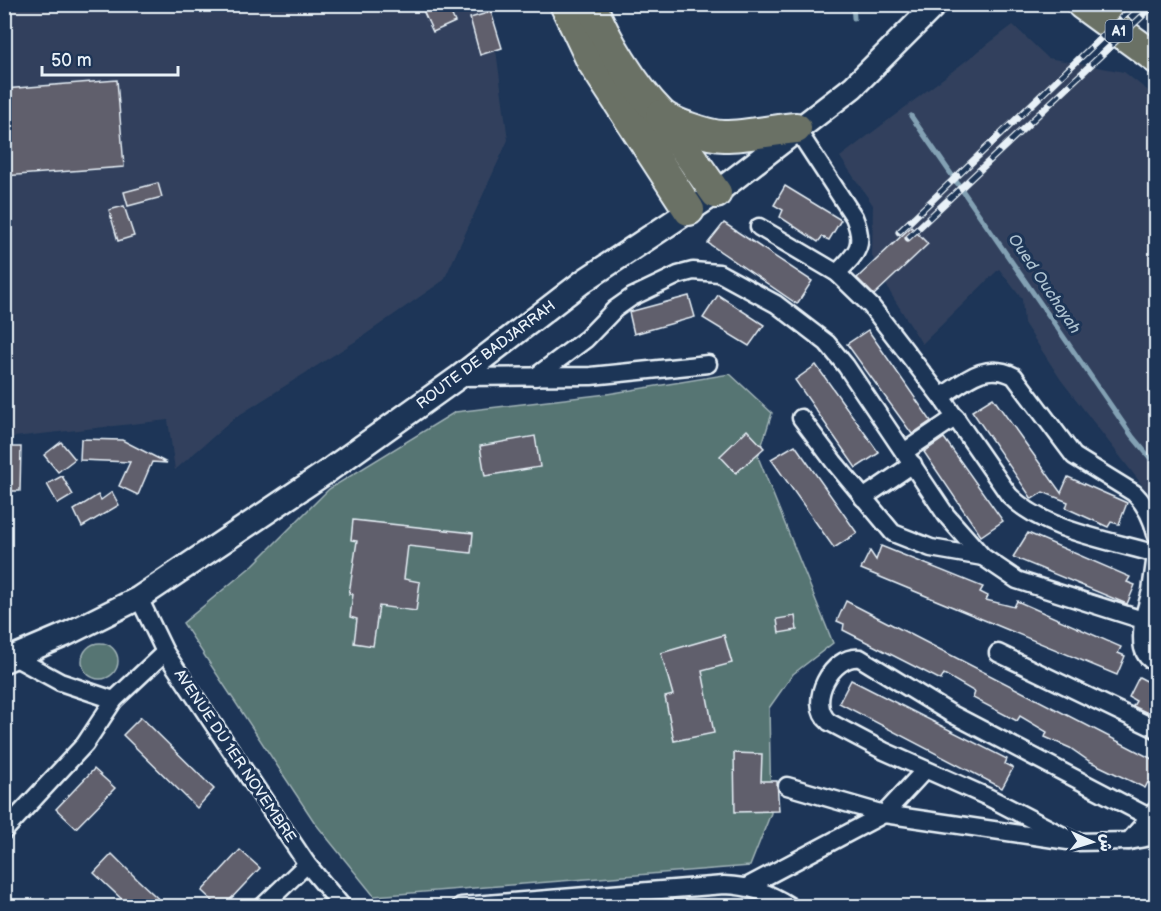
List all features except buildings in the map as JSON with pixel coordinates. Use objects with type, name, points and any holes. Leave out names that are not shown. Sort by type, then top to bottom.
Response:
[{"type":"highway","points":[[565,4],[592,61],[689,210]]},
{"type":"highway","points":[[591,4],[599,25],[615,52],[716,193]]},
{"type":"highway","name":"A1","points":[[1082,4],[1156,58]]},
{"type":"highway","points":[[661,115],[697,130],[723,136],[796,128]]},
{"type":"main road","name":"ROUTE DE BADJARRAH","points":[[9,659],[65,635],[138,598],[231,538],[459,377],[585,280],[716,193],[796,128],[853,87],[936,4]]},
{"type":"street","points":[[796,128],[854,217],[859,229],[860,245],[856,253],[837,273]]},
{"type":"street","points":[[759,227],[837,273],[884,321],[956,417],[1009,495],[1022,508],[1048,522],[1156,554],[1151,591],[1143,620],[1141,644],[1144,654],[1156,663]]},
{"type":"street","points":[[535,377],[579,345],[615,309],[632,297],[678,275],[693,271],[718,273],[776,304],[827,343],[846,366],[946,515],[983,557],[1017,580],[1143,620]]},
{"type":"street","points":[[459,377],[640,373],[708,364]]},
{"type":"street","points":[[940,397],[969,379],[992,369],[1000,369],[1014,376],[1074,456],[1141,500],[1152,519],[1156,534]]},
{"type":"street","points":[[863,498],[956,417]]},
{"type":"street","points":[[801,418],[883,524],[909,541],[931,548],[983,557]]},
{"type":"street","name":"AVENUE DU 1ER NOVEMBRE","points":[[138,598],[165,652],[307,864],[342,906]]},
{"type":"street","points":[[4,831],[85,744],[114,700],[165,652]]},
{"type":"street","points":[[998,653],[1156,729]]},
{"type":"street","points":[[1075,842],[990,798],[837,728],[823,717],[820,698],[826,681],[840,663],[849,658],[860,658],[950,713],[1154,813],[1129,841]]},
{"type":"street","points":[[9,659],[60,682],[114,700]]},
{"type":"street","points":[[748,886],[884,814],[925,770]]},
{"type":"street","points":[[787,786],[884,814],[1075,842],[1129,841],[1156,836]]},
{"type":"street","points":[[263,906],[307,864]]},
{"type":"street","points":[[461,906],[690,885],[748,886],[767,893],[789,906]]},
{"type":"shaded area","points":[[4,5],[490,5],[508,140],[444,280],[356,341],[236,417],[175,470],[168,420],[5,438]]},
{"type":"shaded area","points":[[1013,25],[1048,58],[1124,72],[1156,97],[1156,503],[1061,380],[1024,323],[1022,299],[999,269],[922,344],[891,294],[872,256],[873,205],[840,157]]},
{"type":"green space","points":[[730,374],[772,413],[758,457],[833,643],[793,674],[769,708],[771,813],[750,866],[374,896],[315,823],[183,623],[253,565],[329,489],[455,412],[607,394]]},
{"type":"green space","points":[[100,643],[113,648],[118,661],[113,674],[100,679],[87,674],[82,661],[87,648]]},
{"type":"waterway","name":"Oued Ouchayah","points":[[853,4],[854,18]]},
{"type":"waterway","name":"Oued Ouchayah","points":[[911,116],[1132,436],[1156,465]]},
{"type":"railway","points":[[899,232],[1136,4]]},
{"type":"railway","points":[[908,238],[1155,4]]}]
